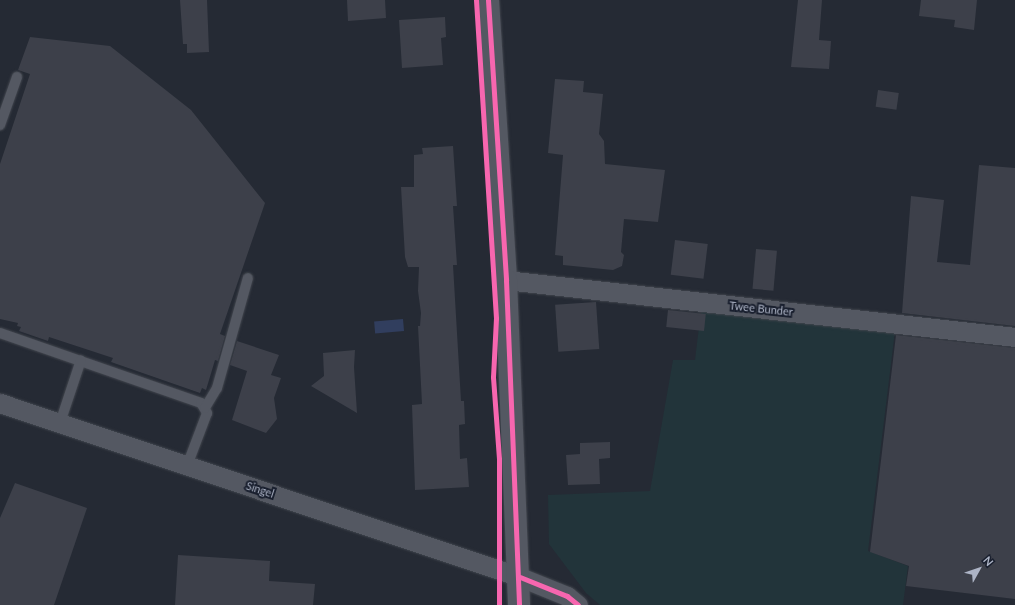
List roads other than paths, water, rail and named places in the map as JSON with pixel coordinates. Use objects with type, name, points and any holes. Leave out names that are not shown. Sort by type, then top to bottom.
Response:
[{"type":"street","points":[[488,0],[506,280],[520,577],[519,605]]},
{"type":"street","name":"Twee Bunder","points":[[506,280],[1015,337]]},
{"type":"street","name":"Singel","points":[[0,403],[520,577],[567,596],[578,605]]},
{"type":"lane","points":[[0,125],[17,77]]},
{"type":"lane","points":[[205,408],[217,388],[248,278]]},
{"type":"lane","points":[[0,333],[201,403],[207,413],[187,466]]},
{"type":"lane","points":[[60,423],[81,360]]},
{"type":"water","points":[[403,319],[404,331],[375,333],[374,322]]}]
